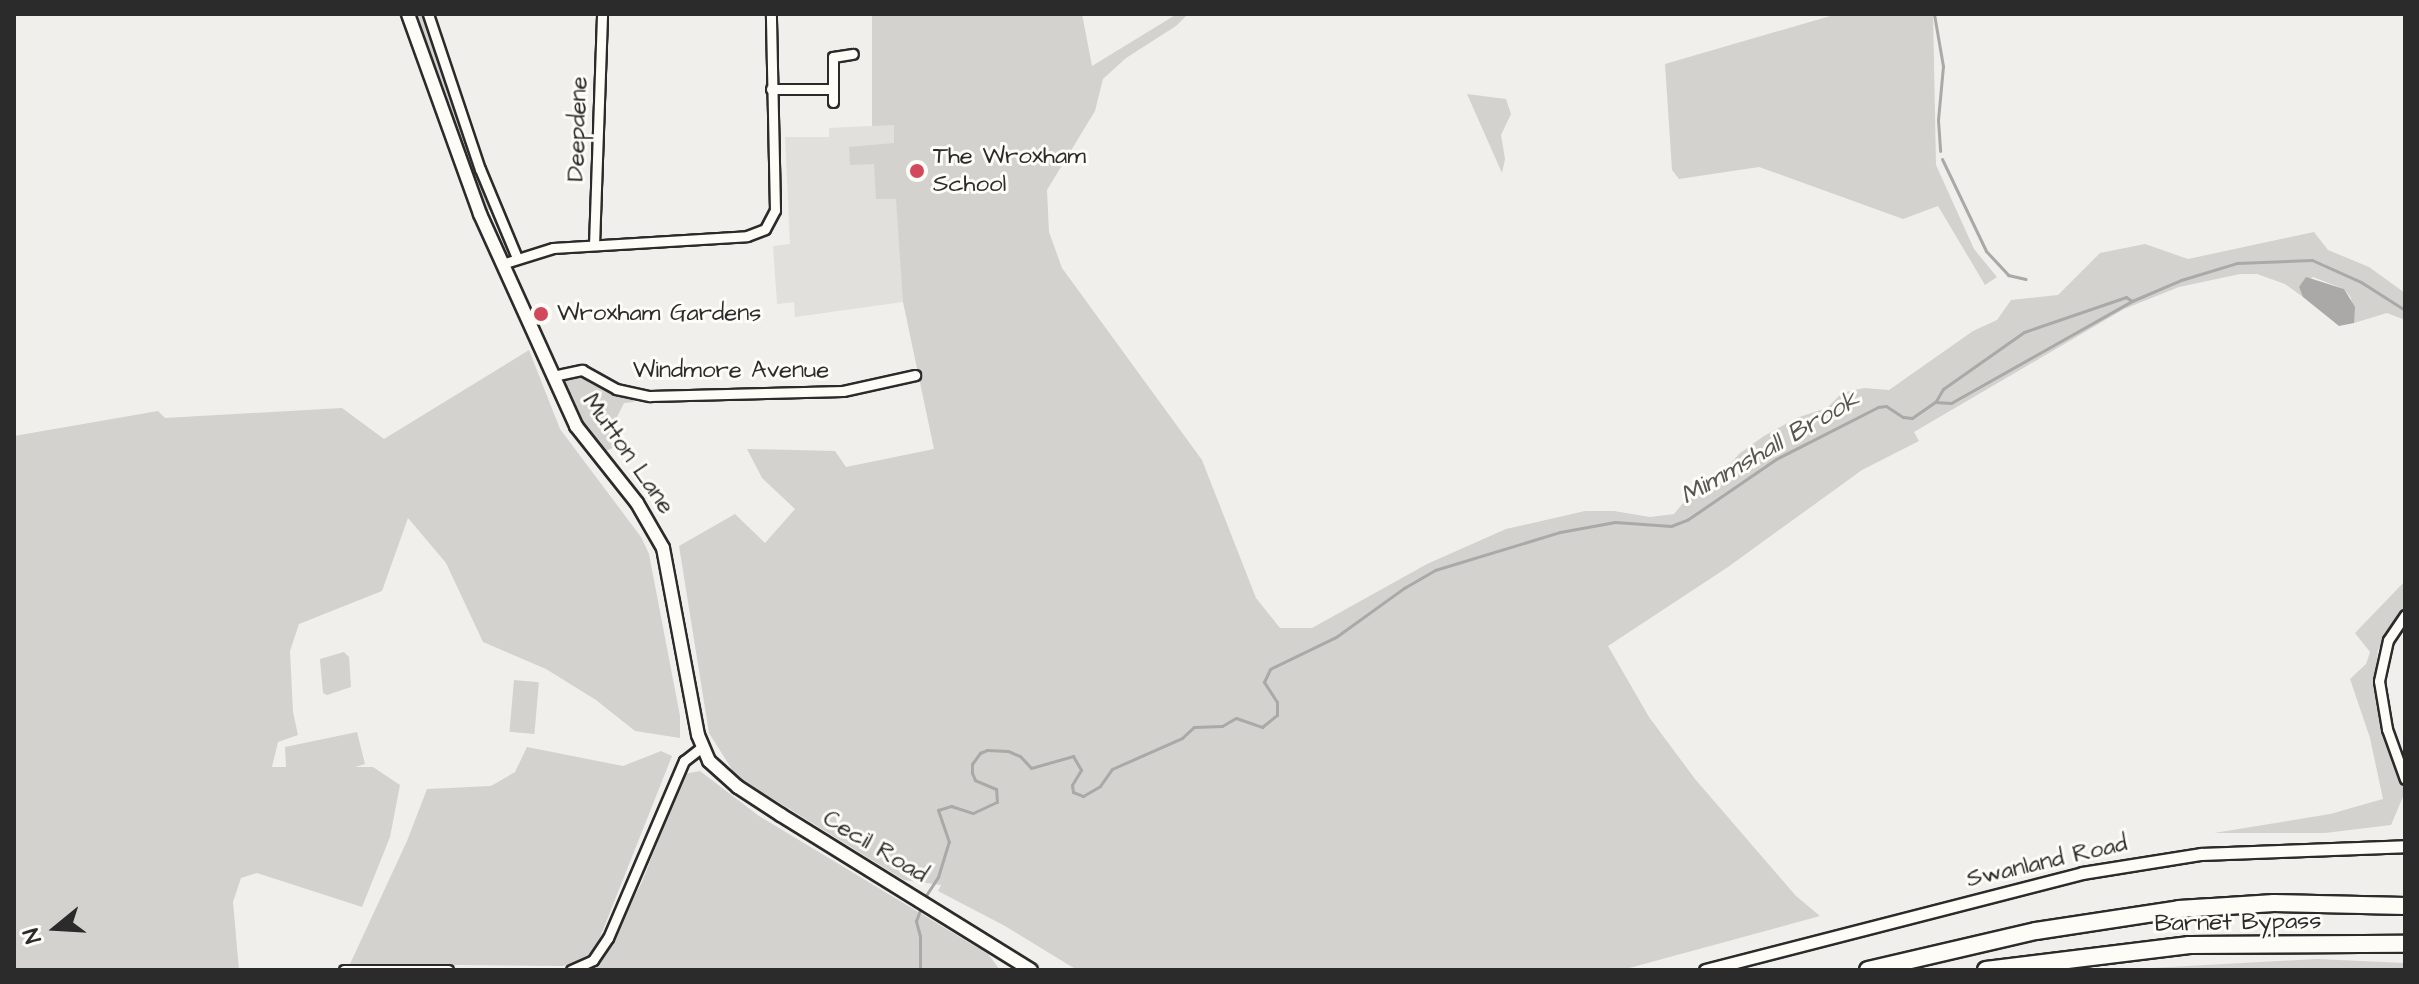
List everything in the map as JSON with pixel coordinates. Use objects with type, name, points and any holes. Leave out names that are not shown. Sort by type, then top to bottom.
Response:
[{"type":"highway","name":"Barnet Bypass","points":[[1868,970],[2036,931],[2111,918],[2274,903],[2405,906]]},
{"type":"highway","name":"Barnet Bypass","points":[[1986,970],[2189,945],[2399,945]]},
{"type":"main road","name":"Mutton Lane","points":[[408,14],[458,157],[502,264],[576,426],[637,503],[663,548],[704,750]]},
{"type":"main road","name":"Cecil Road","points":[[704,750],[717,770],[738,787],[1031,970]]},
{"type":"street","points":[[428,14],[480,169],[517,258]]},
{"type":"street","name":"Deepdene","points":[[594,245],[602,14]]},
{"type":"street","points":[[502,264],[553,248],[747,236],[765,229],[775,210],[771,14]]},
{"type":"street","points":[[833,102],[833,57],[853,54]]},
{"type":"street","points":[[771,89],[832,89]]},
{"type":"street","name":"Windmore Avenue","points":[[553,376],[582,370],[616,389],[650,396],[846,391],[915,375]]},
{"type":"street","points":[[2405,615],[2388,640],[2379,681],[2387,729],[2405,779]]},
{"type":"street","points":[[571,970],[593,960],[608,938],[684,761],[704,750]]},
{"type":"street","name":"Swanland Road","points":[[1705,970],[2082,873],[2201,854],[2405,846]]},
{"type":"street","points":[[344,970],[448,970]]},
{"type":"shaded area","points":[[414,14],[423,14],[492,209],[485,211]]},
{"type":"shaded area","name":"The Wroxham School","points":[[872,14],[1082,14],[903,302],[795,317],[794,302],[777,304],[773,246],[790,244],[785,137],[829,137],[829,128],[872,126]]},
{"type":"shaded area","points":[[872,14],[1082,14],[1092,66],[1177,14],[1188,14],[1176,26],[1126,58],[1103,79],[1095,111],[1047,190],[1049,232],[1062,268],[1202,460],[1256,598],[1280,628],[1312,628],[1427,564],[1506,529],[1585,511],[1614,511],[1650,517],[1674,514],[1694,490],[1721,474],[1740,453],[1764,436],[1796,418],[1827,408],[1842,393],[1864,388],[1889,390],[1973,331],[1997,320],[2011,300],[2058,295],[2100,253],[2145,244],[2188,259],[2314,232],[2328,250],[2369,267],[2405,293],[2405,320],[2387,313],[2354,323],[2351,298],[2344,289],[2313,277],[2299,287],[2303,297],[2285,284],[2257,274],[2240,274],[2179,287],[2124,309],[1914,432],[1919,441],[1862,470],[1728,567],[1608,646],[1649,717],[1695,779],[1796,896],[1820,916],[1622,970],[1077,970],[1005,926],[938,891],[941,885],[904,880],[736,776],[709,733],[679,546],[735,514],[765,543],[795,509],[762,478],[747,449],[835,451],[846,467],[934,449],[903,302],[896,199],[876,199],[874,164],[850,165],[849,147],[894,143],[894,125],[872,126]]},
{"type":"shaded area","points":[[1837,14],[1933,14],[1936,165],[1974,249],[1997,277],[1985,285],[1938,206],[1903,219],[1759,167],[1679,179],[1672,170],[1665,64]]},
{"type":"shaded area","points":[[1467,94],[1506,99],[1511,114],[1501,135],[1505,159],[1502,173]]},
{"type":"shaded area","points":[[2306,277],[2344,289],[2355,307],[2354,323],[2339,326],[2303,297],[2299,287]]},
{"type":"shaded area","points":[[529,350],[560,429],[641,537],[649,554],[680,716],[680,738],[635,731],[596,700],[546,669],[483,642],[446,563],[408,518],[382,591],[299,624],[290,651],[293,712],[298,735],[278,742],[272,767],[286,767],[285,747],[357,732],[365,764],[355,767],[373,767],[400,785],[390,837],[362,907],[257,873],[241,878],[233,902],[239,970],[14,970],[14,436],[158,411],[165,418],[342,408],[384,439]]},
{"type":"shaded area","points":[[579,375],[611,392],[633,398],[634,402],[624,403],[609,433],[615,447],[603,452],[585,432],[563,384],[566,378]]},
{"type":"shaded area","points":[[2405,581],[2405,609],[2378,650],[2376,667],[2386,736],[2405,792],[2391,825],[2325,833],[2214,833],[2330,814],[2383,799],[2370,738],[2350,679],[2366,664],[2370,652],[2355,633]]},
{"type":"shaded area","points":[[344,652],[349,657],[351,687],[327,695],[323,693],[320,659]]},
{"type":"shaded area","points":[[514,680],[539,682],[534,734],[509,732]]},
{"type":"shaded area","points":[[527,747],[623,766],[661,751],[672,756],[595,950],[581,963],[562,966],[350,964],[407,841],[427,789],[491,786],[515,772]]},
{"type":"shaded area","points":[[700,771],[759,816],[988,954],[1000,970],[595,970],[642,882],[684,774]]},
{"type":"shaded area","points":[[2317,959],[2405,963],[2405,970],[2114,970]]},
{"type":"waterway","points":[[1934,14],[1943,66],[1938,120],[1940,151]]},
{"type":"waterway","points":[[1942,159],[1986,251],[2008,275],[2026,279]]},
{"type":"waterway","name":"Mimmshall Brook","points":[[923,900],[938,877],[949,842],[938,810],[951,806],[973,813],[997,802],[996,789],[975,780],[972,773],[972,764],[980,753],[987,750],[1008,751],[1020,756],[1031,768],[1073,756],[1081,770],[1072,785],[1073,792],[1083,796],[1100,786],[1112,769],[1182,738],[1194,727],[1222,726],[1236,718],[1262,727],[1277,715],[1277,702],[1264,682],[1270,669],[1336,637],[1404,588],[1435,570],[1560,532],[1615,522],[1671,526],[1687,520],[1776,459],[1878,407],[1886,406],[1903,417],[1912,418],[1935,402],[1951,403],[2132,301],[2181,280],[2237,263],[2312,260],[2361,282],[2405,310]]},
{"type":"waterway","name":"Mimmshall Brook","points":[[1936,401],[1943,389],[2024,332],[2126,297],[2132,301]]},
{"type":"waterway","name":"Mimmshall Brook","points":[[920,970],[920,936],[916,921],[921,907]]},
{"type":"place","name":"The Wroxham School","points":[[917,171]]},
{"type":"place","name":"Wroxham Gardens","points":[[541,314]]}]
